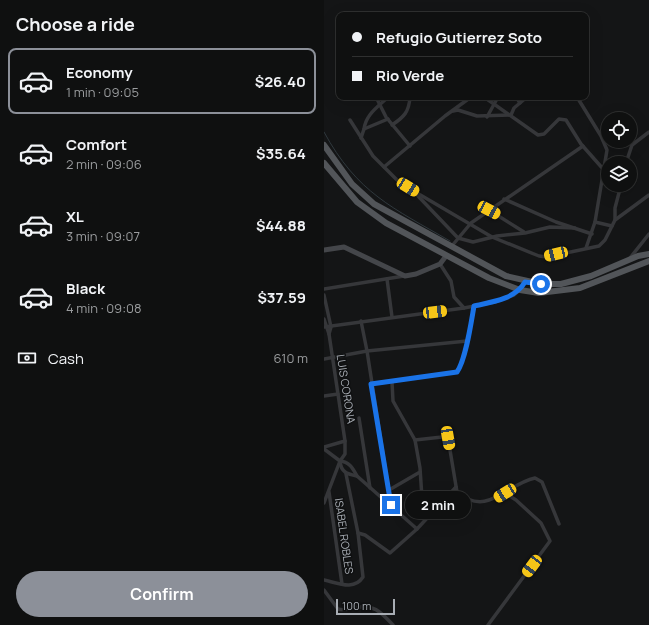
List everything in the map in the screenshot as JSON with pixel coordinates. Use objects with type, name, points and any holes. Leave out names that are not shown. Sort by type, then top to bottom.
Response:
[{"type":"main road","points":[[324,145],[352,184],[374,204],[506,276],[525,282],[561,284],[576,281],[628,260],[649,254]]},
{"type":"main road","points":[[324,163],[346,191],[357,202],[386,223],[489,278],[520,290],[539,293],[580,288],[649,261]]},
{"type":"street","points":[[377,100],[379,106],[392,125],[410,146]]},
{"type":"street","points":[[361,138],[367,119],[385,100]]},
{"type":"street","points":[[392,125],[404,116],[408,110],[410,100]]},
{"type":"street","points":[[384,167],[467,100]]},
{"type":"street","points":[[489,100],[541,135],[559,119],[566,120],[583,146],[601,167]]},
{"type":"street","points":[[487,117],[497,100]]},
{"type":"street","points":[[511,115],[514,108],[524,100]]},
{"type":"street","points":[[580,100],[601,136],[607,150],[606,156]]},
{"type":"street","points":[[452,111],[458,110],[477,116],[487,117],[511,115]]},
{"type":"street","points":[[364,129],[388,119]]},
{"type":"street","points":[[350,120],[361,138],[384,167],[400,183],[471,223],[492,237],[539,256],[547,257],[599,246],[615,220],[615,208],[619,192]]},
{"type":"street","points":[[628,156],[632,145],[649,132]]},
{"type":"street","points":[[451,247],[471,223],[583,146]]},
{"type":"street","points":[[346,191],[352,184]]},
{"type":"street","points":[[586,248],[595,222],[601,187]]},
{"type":"street","points":[[415,192],[458,238],[473,242],[492,237],[524,233],[550,227],[575,228]]},
{"type":"street","points":[[615,220],[649,195]]},
{"type":"street","points":[[504,199],[592,234]]},
{"type":"street","points":[[489,210],[524,233]]},
{"type":"street","points":[[595,222],[612,226]]},
{"type":"street","points":[[628,260],[649,234]]},
{"type":"street","points":[[324,250],[344,247],[405,276]]},
{"type":"street","points":[[324,289],[416,274],[440,264],[446,256]]},
{"type":"street","points":[[440,264],[451,281],[454,297],[464,308]]},
{"type":"street","points":[[387,279],[392,318]]},
{"type":"street","points":[[325,327],[464,308],[495,302],[514,295],[520,290],[525,282]]},
{"type":"street","points":[[324,295],[331,327],[329,334]]},
{"type":"street","points":[[371,384],[454,373],[458,370],[467,341],[474,306]]},
{"type":"street","name":"LUIS CORONA","points":[[324,319],[325,327],[329,334],[346,441],[345,454],[340,462],[324,503]]},
{"type":"street","points":[[361,321],[391,505]]},
{"type":"street","points":[[324,359],[367,351],[467,341]]},
{"type":"street","points":[[392,382],[394,402],[415,440],[422,498],[427,518]]},
{"type":"street","points":[[324,396],[338,394]]},
{"type":"street","points":[[359,418],[370,488]]},
{"type":"street","points":[[415,440],[442,437],[448,438],[457,492],[473,502],[495,500],[526,480],[535,478],[542,482],[559,524]]},
{"type":"street","points":[[324,448],[346,441]]},
{"type":"street","points":[[324,448],[340,462],[341,468],[346,474],[358,533],[363,571],[363,577],[358,584],[353,586],[324,580]]},
{"type":"street","points":[[340,462],[346,462],[352,467],[358,476],[370,488],[391,505],[416,529]]},
{"type":"street","points":[[389,490],[420,472]]},
{"type":"street","points":[[346,474],[358,476]]},
{"type":"street","points":[[358,533],[365,535],[390,553],[456,488]]},
{"type":"street","name":"ISABEL ROBLES","points":[[328,491],[342,584]]},
{"type":"street","points":[[488,625],[550,541],[541,523],[516,500],[505,493]]},
{"type":"street","points":[[324,590],[338,609],[344,610],[368,606],[378,610],[393,625]]},
{"type":"waterway","points":[[324,132],[337,153],[363,185],[411,219],[450,241]]},
{"type":"route","points":[[391,505],[371,384],[457,372],[469,332],[474,306],[495,302],[514,295],[520,290],[525,282],[541,284]]}]
